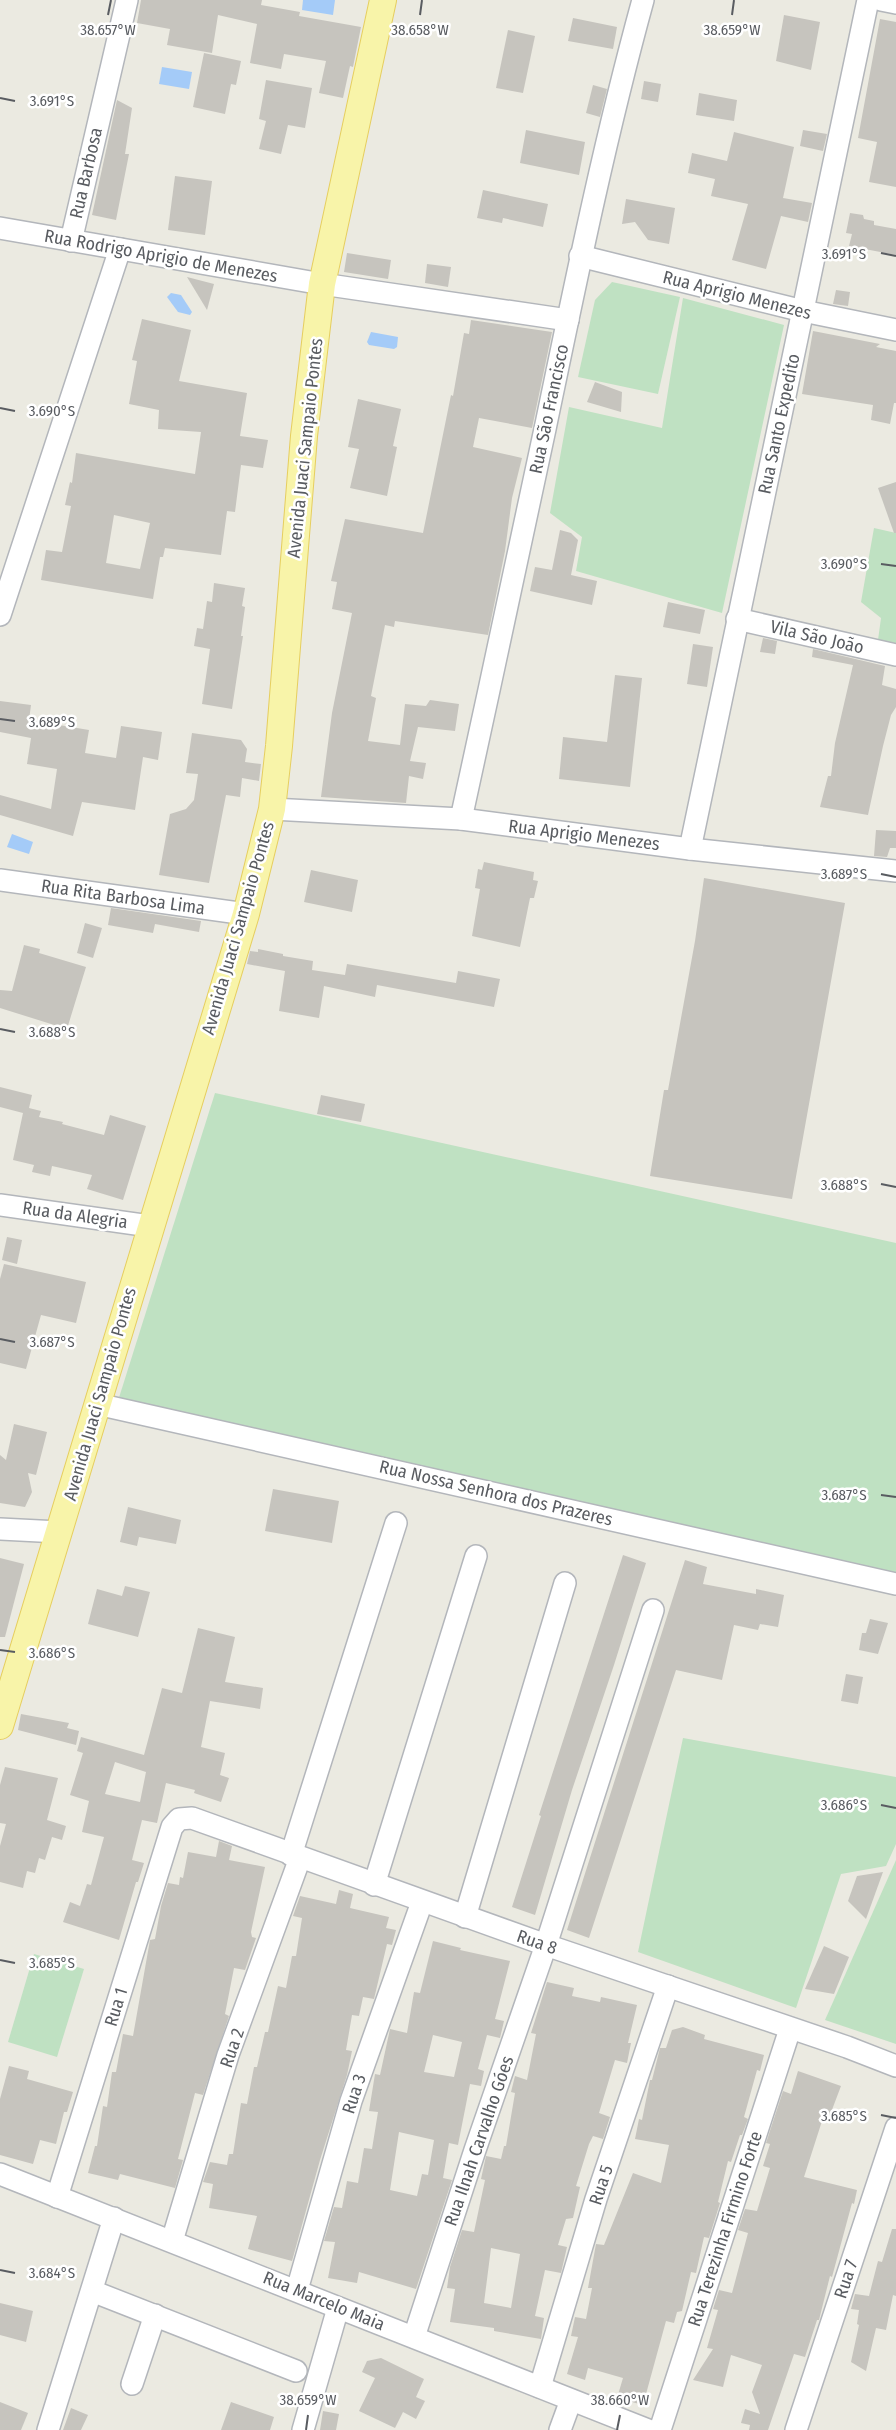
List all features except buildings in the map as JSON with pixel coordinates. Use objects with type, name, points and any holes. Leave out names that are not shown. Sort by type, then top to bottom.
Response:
[{"type":"main road","name":"Avenida Juaci Sampaio Pontes","points":[[0,1726],[246,914],[272,808],[304,436],[322,284],[383,0]]},
{"type":"street","name":"Rua Barbosa","points":[[71,241],[127,0]]},
{"type":"street","name":"Rua São Francisco","points":[[461,819],[568,320],[579,256],[613,108],[642,0]]},
{"type":"street","name":"Rua Santo Expedito","points":[[690,849],[868,0]]},
{"type":"street","points":[[881,0],[896,3]]},
{"type":"street","name":"Rua Rodrigo Aprigio de Menezes","points":[[0,228],[322,284],[568,320]]},
{"type":"street","points":[[0,615],[6,572],[120,249]]},
{"type":"street","name":"Rua Aprigio Menezes","points":[[579,256],[803,311],[896,330]]},
{"type":"street","name":"Vila São João","points":[[737,619],[896,655]]},
{"type":"street","name":"Rua Aprigio Menezes","points":[[272,808],[461,819],[690,849],[896,871]]},
{"type":"street","name":"Rua Rita Barbosa Lima","points":[[0,880],[246,914]]},
{"type":"street","name":"Rua da Alegria","points":[[0,1205],[150,1226]]},
{"type":"street","name":"Rua Nossa Senhora dos Prazeres","points":[[97,1404],[896,1584]]},
{"type":"street","name":"Rua 2","points":[[172,2241],[228,2055],[296,1857],[396,1523]]},
{"type":"street","points":[[0,1529],[59,1532]]},
{"type":"street","points":[[374,1885],[476,1556]]},
{"type":"street","points":[[465,1917],[565,1583]]},
{"type":"street","name":"Rua Ilnah Carvalho Góes","points":[[414,2337],[475,2150],[546,1945],[653,1610]]},
{"type":"street","name":"Rua 8","points":[[179,1819],[192,1818],[422,1902],[848,2047],[896,2066]]},
{"type":"street","name":"Rua 1","points":[[57,2197],[172,1827],[179,1819]]},
{"type":"street","name":"Rua 3","points":[[297,2290],[351,2101],[422,1902]]},
{"type":"street","name":"Rua 5","points":[[540,2387],[596,2199],[668,1986]]},
{"type":"street","name":"Rua Terezinha Firmino Forte","points":[[660,2430],[790,2029]]},
{"type":"street","name":"Rua 7","points":[[796,2430],[896,2128]]},
{"type":"street","name":"Rua Marcelo Maia","points":[[0,2174],[648,2430]]},
{"type":"street","points":[[48,2430],[114,2218]]},
{"type":"street","points":[[92,2291],[296,2371]]},
{"type":"street","points":[[303,2430],[338,2308]]},
{"type":"street","points":[[132,2384],[155,2315]]},
{"type":"street","points":[[560,2430],[571,2400]]},
{"type":"green space","points":[[612,282],[680,297],[658,394],[578,377],[595,300]]},
{"type":"green space","points":[[683,298],[784,325],[722,613],[576,571],[582,537],[550,513],[569,407],[662,428]]},
{"type":"green space","points":[[874,528],[896,533],[896,644],[878,640],[881,618],[861,602]]},
{"type":"green space","points":[[215,1093],[896,1243],[896,1582],[117,1404]]},
{"type":"green space","points":[[683,1738],[896,1777],[896,1844],[886,1866],[841,1874],[796,2008],[638,1952]]},
{"type":"green space","points":[[896,1860],[896,2044],[825,2020]]},
{"type":"green space","points":[[34,1954],[84,1969],[57,2057],[8,2042]]},
{"type":"water","points":[[303,0],[335,0],[333,15],[302,10]]},
{"type":"water","points":[[162,67],[192,72],[189,89],[159,84]]},
{"type":"water","points":[[171,293],[181,295],[192,312],[190,315],[178,312],[167,297]]},
{"type":"water","points":[[371,332],[398,337],[397,347],[394,349],[369,345],[367,342]]},
{"type":"water","points":[[12,834],[33,842],[29,854],[7,847]]}]
